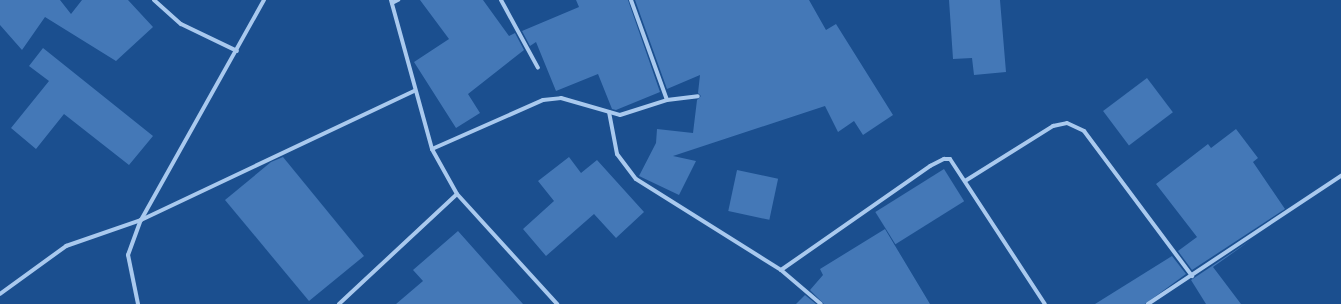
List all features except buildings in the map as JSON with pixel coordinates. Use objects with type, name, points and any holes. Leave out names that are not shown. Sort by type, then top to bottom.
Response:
[{"type":"street","points":[[154,0],[181,24],[237,51]]},
{"type":"street","points":[[138,304],[128,255],[141,220],[237,51],[264,0]]},
{"type":"street","points":[[398,0],[392,2],[414,91],[432,149],[457,194],[557,304]]},
{"type":"street","points":[[501,0],[538,68]]},
{"type":"street","points":[[631,0],[667,100]]},
{"type":"street","points":[[0,294],[66,246],[115,227],[141,220],[414,91]]},
{"type":"street","points":[[432,149],[543,100],[561,98],[620,115],[667,100],[698,96]]},
{"type":"street","points":[[609,112],[617,154],[636,179],[781,270],[821,304]]},
{"type":"street","points":[[966,181],[1053,126],[1067,124],[1084,131],[1192,276]]},
{"type":"street","points":[[781,270],[944,159],[954,163],[1045,304]]},
{"type":"street","points":[[1148,304],[1341,176]]},
{"type":"street","points":[[339,304],[457,194]]}]
